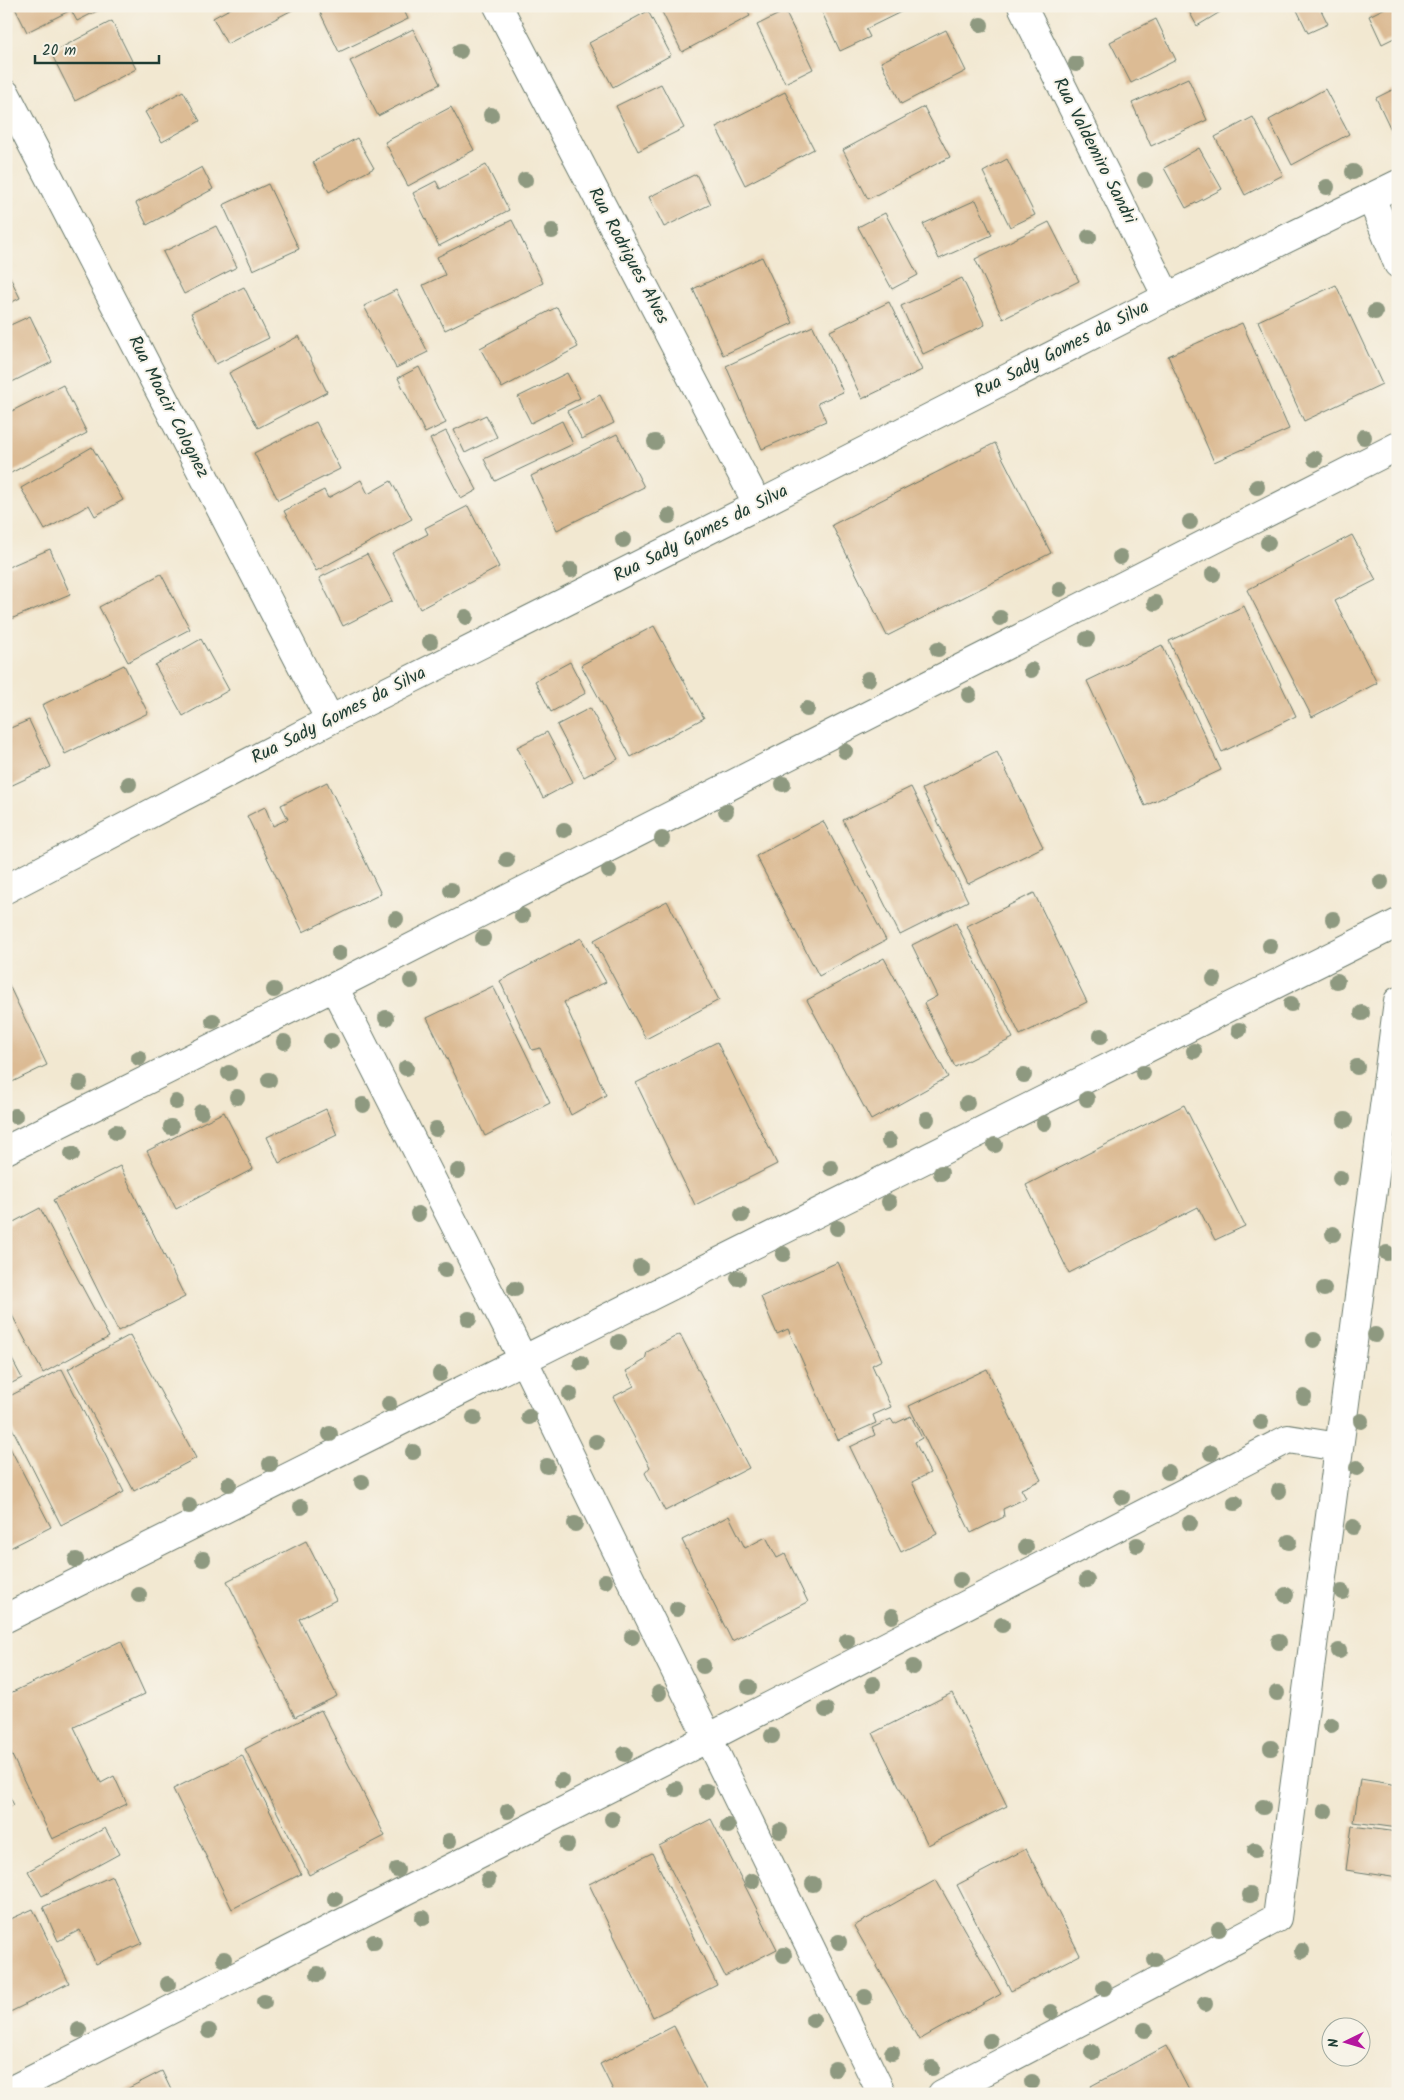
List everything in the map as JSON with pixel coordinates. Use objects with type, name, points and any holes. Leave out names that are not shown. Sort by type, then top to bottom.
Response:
[{"type":"street","name":"Rua Rodrigues Alves","points":[[498,6],[758,505]]},
{"type":"street","name":"Rua Valdemiro Sandri","points":[[1022,6],[1167,297]]},
{"type":"street","name":"Rua Moacir Colognez","points":[[6,94],[330,720]]},
{"type":"street","name":"Rua Sady Gomes da Silva","points":[[6,889],[330,720],[1167,297],[1398,184]]},
{"type":"street","points":[[1371,197],[1398,264]]},
{"type":"street","points":[[6,1150],[334,988],[1398,446]]},
{"type":"street","points":[[6,1618],[1398,923]]},
{"type":"street","points":[[334,988],[523,1360],[882,2094]]},
{"type":"street","points":[[942,2094],[1276,1918],[1398,1001]]},
{"type":"street","points":[[6,2093],[708,1738],[1288,1440],[1339,1447]]},
{"type":"building","points":[[14,6],[107,6],[77,21],[71,10],[27,32]]},
{"type":"building","points":[[235,6],[300,6],[227,44],[213,18]]},
{"type":"building","points":[[322,6],[402,6],[408,19],[339,52],[318,8]]},
{"type":"building","points":[[659,6],[744,6],[750,16],[682,52]]},
{"type":"building","points":[[819,6],[913,6],[866,29],[870,37],[840,51]]},
{"type":"building","points":[[1186,6],[1230,6],[1197,26]]},
{"type":"building","points":[[1295,6],[1319,6],[1328,24],[1308,33]]},
{"type":"building","points":[[1389,6],[1398,6],[1398,36],[1382,44],[1369,16]]},
{"type":"building","points":[[648,11],[671,55],[613,87],[589,43]]},
{"type":"building","points":[[785,11],[813,69],[785,83],[757,25]]},
{"type":"building","points":[[1156,19],[1176,60],[1131,83],[1110,42]]},
{"type":"building","points":[[112,21],[136,69],[75,101],[51,53]]},
{"type":"building","points":[[413,29],[440,84],[378,116],[350,61]]},
{"type":"building","points":[[946,30],[966,71],[901,104],[881,62]]},
{"type":"building","points":[[1188,78],[1207,120],[1151,146],[1132,103]]},
{"type":"building","points":[[661,84],[684,128],[638,151],[616,106]]},
{"type":"building","points":[[1398,87],[1398,134],[1394,136],[1376,98]]},
{"type":"building","points":[[1325,89],[1349,134],[1292,165],[1269,120]]},
{"type":"building","points":[[183,91],[200,121],[162,142],[145,112]]},
{"type":"building","points":[[785,92],[814,149],[745,185],[716,127]]},
{"type":"building","points":[[451,107],[474,150],[408,186],[385,142]]},
{"type":"building","points":[[924,107],[950,157],[868,199],[843,150]]},
{"type":"building","points":[[1253,117],[1283,175],[1245,195],[1215,137]]},
{"type":"building","points":[[357,138],[374,168],[329,192],[313,162]]},
{"type":"building","points":[[1199,148],[1222,189],[1186,208],[1164,168]]},
{"type":"building","points":[[1007,159],[1035,215],[1010,227],[983,172]]},
{"type":"building","points":[[486,165],[509,210],[439,246],[413,193],[436,181],[440,189]]},
{"type":"building","points":[[202,167],[213,189],[147,225],[136,203]]},
{"type":"building","points":[[696,174],[711,204],[664,227],[649,197]]},
{"type":"building","points":[[268,184],[299,249],[253,270],[223,205]]},
{"type":"building","points":[[976,200],[992,235],[939,259],[923,224]]},
{"type":"building","points":[[885,213],[918,275],[892,289],[858,227]]},
{"type":"building","points":[[512,220],[543,283],[445,330],[423,285],[445,275],[437,257]]},
{"type":"building","points":[[1049,222],[1079,281],[1003,319],[975,259]]},
{"type":"building","points":[[216,226],[237,267],[184,294],[163,252]]},
{"type":"building","points":[[762,257],[793,323],[723,355],[693,289]]},
{"type":"building","points":[[6,269],[20,298],[6,305]]},
{"type":"building","points":[[962,278],[985,325],[923,354],[901,306]]},
{"type":"building","points":[[1336,285],[1382,384],[1304,421],[1258,321]]},
{"type":"building","points":[[244,287],[269,338],[216,364],[191,313]]},
{"type":"building","points":[[396,290],[428,352],[396,368],[364,306]]},
{"type":"building","points":[[889,302],[922,370],[862,399],[830,331]]},
{"type":"building","points":[[557,307],[578,347],[502,388],[480,348]]},
{"type":"building","points":[[30,316],[52,362],[6,385],[6,327]]},
{"type":"building","points":[[1242,323],[1289,429],[1214,462],[1168,356]]},
{"type":"building","points":[[813,326],[843,392],[818,403],[826,421],[762,449],[726,366]]},
{"type":"building","points":[[299,336],[327,392],[258,428],[229,373]]},
{"type":"building","points":[[419,367],[446,423],[425,433],[398,378]]},
{"type":"building","points":[[567,373],[580,398],[531,423],[518,397]]},
{"type":"building","points":[[63,385],[87,433],[9,474],[6,467],[6,414]]},
{"type":"building","points":[[600,395],[614,423],[582,439],[567,411]]},
{"type":"building","points":[[486,415],[497,437],[465,453],[454,430]]},
{"type":"building","points":[[562,421],[573,444],[495,481],[484,459]]},
{"type":"building","points":[[316,422],[340,469],[278,500],[254,453]]},
{"type":"building","points":[[446,431],[477,490],[461,499],[430,439]]},
{"type":"building","points":[[617,434],[644,487],[557,530],[531,476]]},
{"type":"building","points":[[995,443],[1051,553],[887,636],[832,525]]},
{"type":"building","points":[[92,447],[123,500],[95,516],[89,505],[45,530],[21,488]]},
{"type":"building","points":[[361,480],[368,494],[391,481],[412,519],[316,571],[284,511],[324,490],[328,498]]},
{"type":"building","points":[[468,506],[499,567],[420,609],[392,553],[428,534],[425,528]]},
{"type":"building","points":[[1352,535],[1376,580],[1335,601],[1377,683],[1312,717],[1247,590]]},
{"type":"building","points":[[50,549],[70,594],[6,621],[6,568]]},
{"type":"building","points":[[367,554],[392,601],[343,626],[319,578]]},
{"type":"building","points":[[161,574],[190,629],[128,662],[99,607]]},
{"type":"building","points":[[1244,606],[1296,716],[1222,752],[1169,641]]},
{"type":"building","points":[[654,626],[704,718],[631,757],[581,665]]},
{"type":"building","points":[[201,639],[229,690],[183,716],[155,665]]},
{"type":"building","points":[[1162,645],[1221,770],[1145,806],[1087,681]]},
{"type":"building","points":[[570,662],[586,693],[551,712],[535,681]]},
{"type":"building","points":[[124,665],[148,713],[65,754],[42,705]]},
{"type":"building","points":[[590,708],[618,759],[584,777],[557,725]]},
{"type":"building","points":[[29,720],[51,767],[6,788],[6,730]]},
{"type":"building","points":[[547,732],[573,782],[543,798],[517,747]]},
{"type":"building","points":[[997,752],[1043,847],[968,884],[922,789]]},
{"type":"building","points":[[327,782],[381,894],[303,932],[247,816],[265,807],[273,826],[288,819],[281,805]]},
{"type":"building","points":[[911,787],[968,901],[900,935],[843,820]]},
{"type":"building","points":[[823,821],[886,940],[819,976],[756,856]]},
{"type":"building","points":[[1034,893],[1087,1002],[1020,1035],[967,926]]},
{"type":"building","points":[[667,901],[719,1000],[646,1039],[594,940]]},
{"type":"building","points":[[956,923],[1013,1038],[955,1067],[924,1003],[937,996],[912,945]]},
{"type":"building","points":[[581,938],[606,982],[564,1002],[606,1095],[571,1115],[540,1048],[532,1050],[500,981]]},
{"type":"building","points":[[884,958],[948,1077],[871,1120],[807,1000]]},
{"type":"building","points":[[6,979],[47,1065],[6,1085]]},
{"type":"building","points":[[493,986],[550,1103],[485,1136],[427,1018]]},
{"type":"building","points":[[717,1042],[777,1164],[695,1205],[636,1083]]},
{"type":"building","points":[[1184,1105],[1245,1226],[1215,1240],[1198,1207],[1069,1273],[1026,1185]]},
{"type":"building","points":[[326,1109],[337,1135],[279,1163],[267,1137]]},
{"type":"building","points":[[224,1112],[253,1169],[176,1209],[147,1151]]},
{"type":"building","points":[[120,1166],[185,1297],[118,1331],[53,1200]]},
{"type":"building","points":[[40,1208],[109,1337],[43,1373],[6,1304],[6,1226]]},
{"type":"building","points":[[838,1262],[882,1360],[872,1365],[891,1407],[873,1415],[876,1423],[838,1440],[788,1329],[777,1334],[761,1297]]},
{"type":"building","points":[[680,1334],[749,1468],[665,1511],[645,1473],[650,1467],[613,1397],[634,1386],[626,1371],[645,1360],[647,1352]]},
{"type":"building","points":[[130,1335],[196,1458],[134,1491],[68,1369]]},
{"type":"building","points":[[6,1348],[22,1378],[6,1386]]},
{"type":"building","points":[[62,1369],[124,1492],[61,1525],[6,1416],[6,1398]]},
{"type":"building","points":[[987,1369],[1041,1480],[1021,1489],[1026,1498],[1003,1509],[1004,1517],[971,1533],[909,1406]]},
{"type":"building","points":[[911,1416],[922,1438],[915,1442],[930,1473],[912,1482],[937,1534],[901,1552],[850,1447],[875,1435],[872,1428],[891,1419],[894,1424]]},
{"type":"building","points":[[6,1440],[51,1527],[6,1550]]},
{"type":"building","points":[[729,1516],[745,1548],[766,1537],[777,1558],[785,1554],[808,1602],[732,1641],[682,1540]]},
{"type":"building","points":[[306,1541],[336,1600],[299,1619],[337,1696],[295,1717],[227,1581]]},
{"type":"building","points":[[121,1641],[145,1694],[74,1727],[101,1783],[114,1776],[127,1804],[52,1839],[6,1743],[6,1695]]},
{"type":"building","points":[[952,1693],[1007,1806],[928,1845],[873,1733]]},
{"type":"building","points":[[321,1710],[385,1836],[309,1875],[245,1749]]},
{"type":"building","points":[[242,1755],[301,1874],[232,1909],[173,1789]]},
{"type":"building","points":[[1360,1779],[1398,1785],[1398,1828],[1354,1822]]},
{"type":"building","points":[[6,1790],[14,1805],[6,1809]]},
{"type":"building","points":[[711,1819],[777,1949],[725,1976],[659,1846]]},
{"type":"building","points":[[1352,1826],[1398,1832],[1398,1878],[1346,1870]]},
{"type":"building","points":[[105,1828],[119,1854],[42,1896],[28,1871]]},
{"type":"building","points":[[1026,1849],[1080,1955],[1011,1991],[957,1885]]},
{"type":"building","points":[[652,1853],[717,1985],[653,2017],[589,1884]]},
{"type":"building","points":[[112,1876],[142,1943],[96,1964],[80,1930],[58,1941],[43,1907]]},
{"type":"building","points":[[936,1880],[1001,1994],[919,2040],[854,1926]]},
{"type":"building","points":[[33,1909],[69,1983],[6,2014],[6,1921]]},
{"type":"building","points":[[674,2026],[708,2094],[615,2094],[600,2064]]},
{"type":"building","points":[[1166,2046],[1191,2094],[1095,2094],[1091,2086]]},
{"type":"building","points":[[162,2071],[173,2094],[117,2094]]}]
